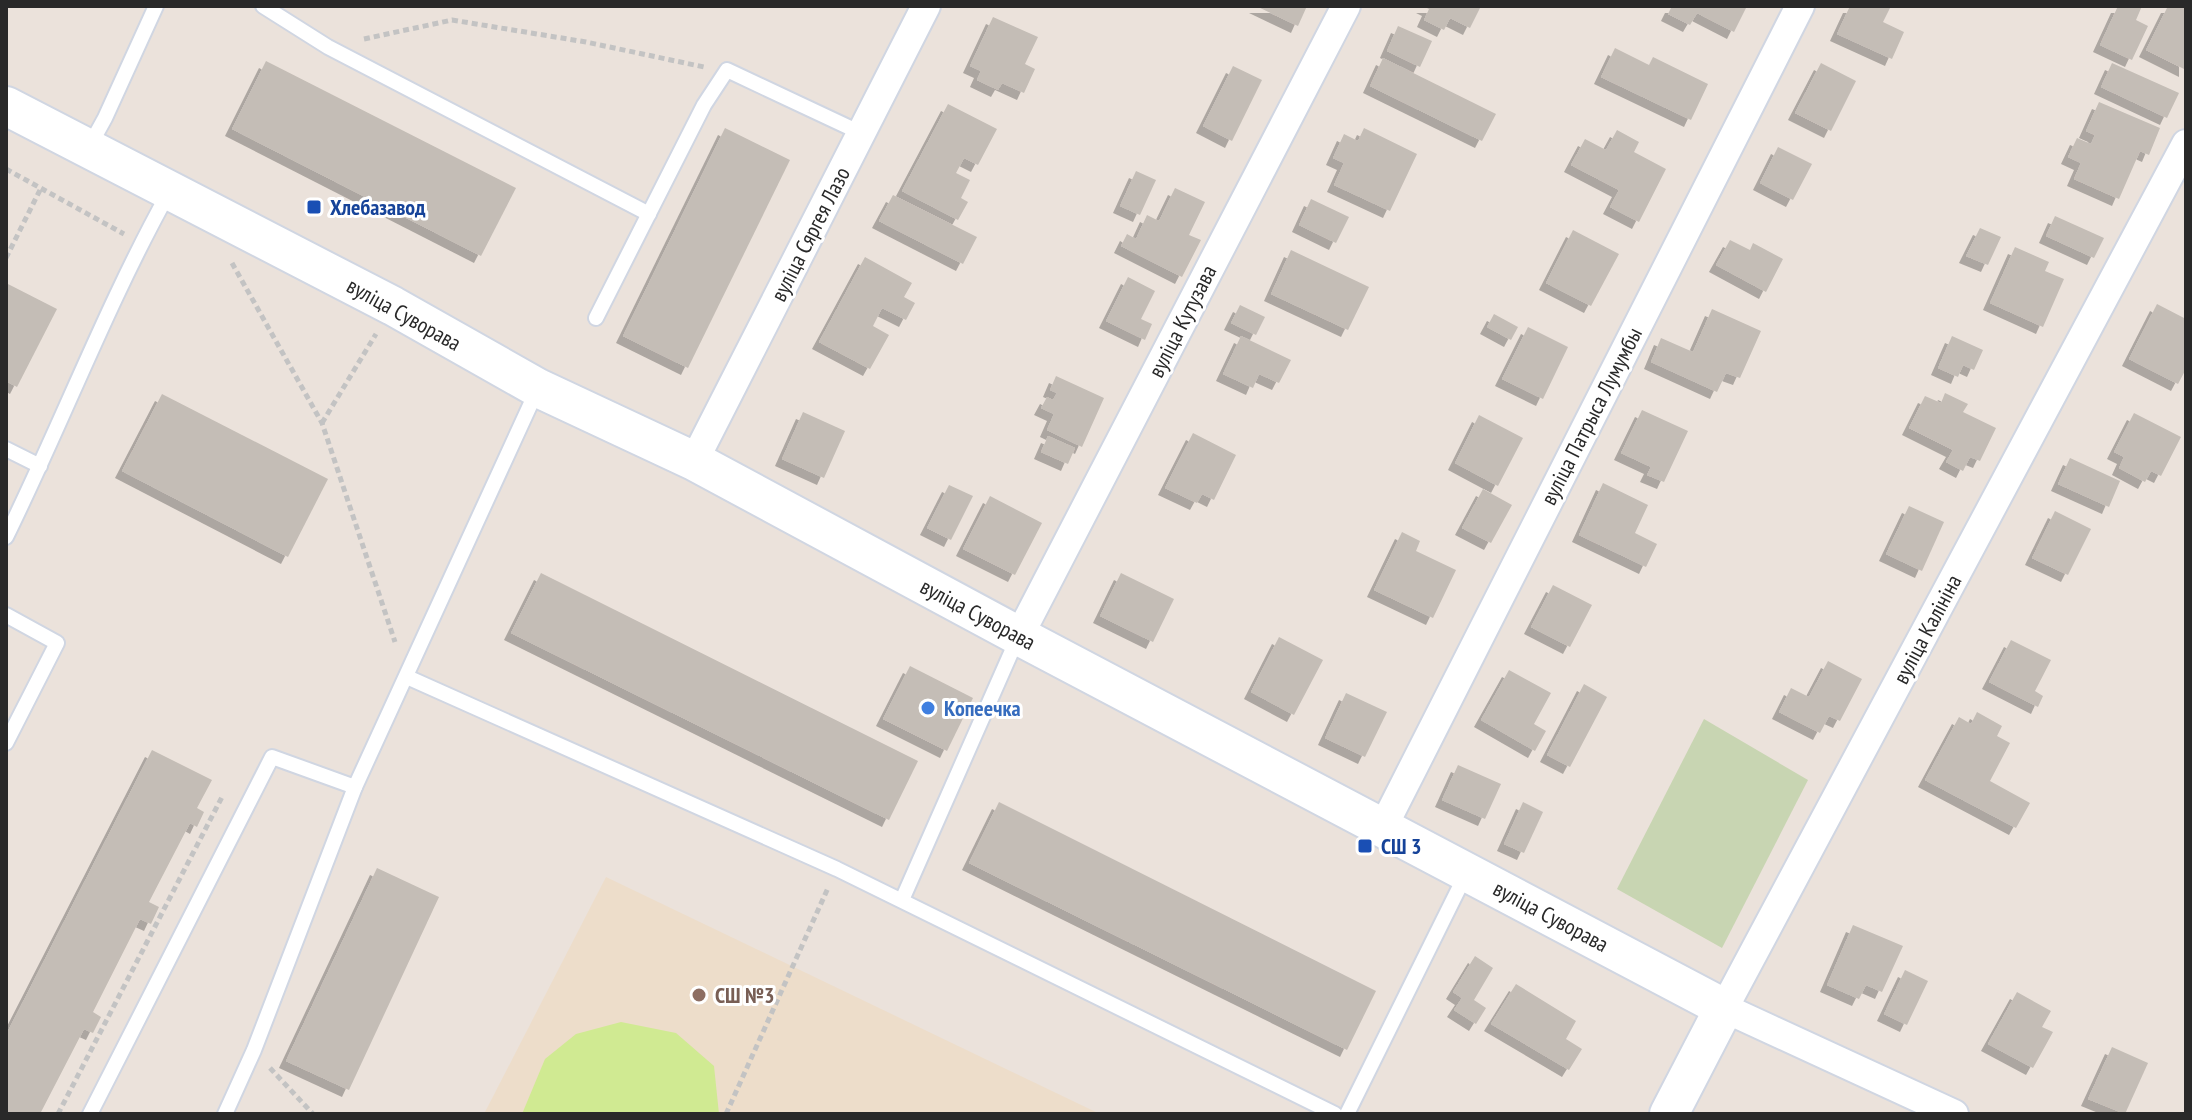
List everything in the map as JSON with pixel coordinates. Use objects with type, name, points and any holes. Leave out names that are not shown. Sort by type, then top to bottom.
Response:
[{"type":"main road","name":"вуліца Суворава","points":[[6,106],[393,306],[538,388],[694,461],[1724,1008]]},
{"type":"main road","name":"вуліца Калініна","points":[[1669,1114],[1724,1008]]},
{"type":"street","name":"вуліца Сяргея Лазо","points":[[694,461],[926,6]]},
{"type":"street","name":"вуліца Кутузава","points":[[1019,636],[1346,6]]},
{"type":"street","name":"вуліца Патрыса Лумумбы","points":[[1383,827],[1800,6]]},
{"type":"street","name":"вуліца Калініна","points":[[1724,1008],[2186,144]]},
{"type":"street","name":"вуліца Суворава","points":[[1724,1008],[1954,1114]]},
{"type":"lane","points":[[88,149],[156,6]]},
{"type":"lane","points":[[263,6],[328,47],[649,214]]},
{"type":"lane","points":[[596,318],[704,105],[727,70],[861,133]]},
{"type":"lane","points":[[6,537],[141,243],[170,191]]},
{"type":"lane","points":[[225,1114],[254,1050],[355,787],[538,388]]},
{"type":"lane","points":[[6,449],[40,466]]},
{"type":"lane","points":[[6,502],[27,495]]},
{"type":"lane","points":[[6,615],[57,643],[6,743]]},
{"type":"lane","points":[[902,900],[1019,636]]},
{"type":"lane","points":[[407,677],[837,869],[1335,1114]]},
{"type":"lane","points":[[90,1114],[272,757],[355,787]]},
{"type":"lane","points":[[1347,1114],[1467,872]]},
{"type":"path","points":[[328,47],[452,20],[727,70]]},
{"type":"path","points":[[6,169],[141,243]]},
{"type":"path","points":[[6,258],[41,188]]},
{"type":"path","points":[[231,261],[322,423],[407,677]]},
{"type":"path","points":[[322,423],[393,306]]},
{"type":"path","points":[[726,1114],[837,869]]},
{"type":"path","points":[[254,1050],[313,1114]]},
{"type":"shaded area","name":"СШ №3","points":[[606,877],[1100,1114],[484,1114]]},
{"type":"green space","points":[[1704,719],[1808,780],[1722,948],[1617,889]]},
{"type":"green space","points":[[621,1022],[676,1033],[714,1066],[719,1114],[522,1114],[545,1059],[576,1034]]},
{"type":"building","points":[[1256,6],[1307,6],[1298,26]]},
{"type":"building","points":[[1423,6],[1481,6],[1470,28],[1450,18],[1444,30],[1424,20],[1429,9]]},
{"type":"building","points":[[1672,6],[1747,6],[1734,32],[1697,13],[1690,25],[1668,14]]},
{"type":"building","points":[[1850,6],[1891,6],[1883,22],[1904,32],[1892,59],[1837,34]]},
{"type":"building","points":[[2118,6],[2142,6],[2136,20],[2148,26],[2132,60],[2100,45]]},
{"type":"building","points":[[2168,6],[2186,6],[2186,70],[2146,50]]},
{"type":"building","points":[[993,17],[1038,37],[1025,64],[1035,69],[1024,93],[1002,83],[998,90],[977,80],[981,71],[970,66]]},
{"type":"building","points":[[1398,26],[1432,41],[1420,67],[1387,51]]},
{"type":"building","points":[[1615,48],[1649,65],[1653,57],[1708,84],[1691,120],[1601,77]]},
{"type":"building","points":[[1383,58],[1496,114],[1482,141],[1370,86]]},
{"type":"building","points":[[266,61],[516,188],[481,256],[232,129]]},
{"type":"building","points":[[1821,63],[1856,81],[1831,131],[1795,113]]},
{"type":"building","points":[[2112,63],[2179,93],[2167,118],[2101,87]]},
{"type":"building","points":[[1233,66],[1262,80],[1232,141],[1203,126]]},
{"type":"building","points":[[2099,102],[2160,128],[2149,155],[2140,151],[2119,199],[2074,179],[2081,163],[2068,157],[2077,138],[2091,144],[2095,135],[2086,131]]},
{"type":"building","points":[[948,104],[997,129],[978,165],[964,158],[956,173],[970,180],[961,198],[968,202],[958,220],[902,191]]},
{"type":"building","points":[[725,128],[790,160],[688,368],[623,336]]},
{"type":"building","points":[[1364,128],[1417,154],[1390,211],[1334,185],[1344,163],[1333,158],[1344,134],[1358,141]]},
{"type":"building","points":[[1617,130],[1639,142],[1634,152],[1666,169],[1639,222],[1610,207],[1619,190],[1571,165],[1585,139],[1606,150]]},
{"type":"building","points":[[1778,147],[1812,164],[1793,200],[1760,183]]},
{"type":"building","points":[[1136,171],[1156,180],[1140,215],[1120,206]]},
{"type":"building","points":[[1175,188],[1205,202],[1189,235],[1201,240],[1182,277],[1121,246],[1127,234],[1136,239],[1147,215],[1159,221]]},
{"type":"building","points":[[893,195],[977,237],[963,264],[879,221]]},
{"type":"building","points":[[1311,199],[1349,217],[1336,243],[1299,225]]},
{"type":"building","points":[[2055,216],[2104,238],[2094,258],[2046,236]]},
{"type":"building","points":[[1980,228],[2001,237],[1988,265],[1966,256]]},
{"type":"building","points":[[1573,230],[1619,254],[1591,306],[1546,283]]},
{"type":"building","points":[[1730,240],[1750,250],[1753,243],[1783,259],[1766,292],[1716,265]]},
{"type":"building","points":[[2015,247],[2049,262],[2045,271],[2064,279],[2043,327],[1990,303]]},
{"type":"building","points":[[1291,250],[1369,287],[1348,330],[1271,294]]},
{"type":"building","points":[[865,257],[912,283],[904,297],[915,303],[906,320],[882,308],[873,326],[889,335],[870,369],[819,342]]},
{"type":"building","points":[[1128,277],[1155,291],[1141,319],[1152,324],[1145,340],[1106,321]]},
{"type":"building","points":[[6,283],[57,309],[17,387],[6,381]]},
{"type":"building","points":[[2157,304],[2186,319],[2186,369],[2178,384],[2129,359]]},
{"type":"building","points":[[1240,305],[1265,317],[1256,335],[1231,323]]},
{"type":"building","points":[[1712,309],[1761,331],[1740,378],[1726,373],[1717,392],[1651,362],[1661,338],[1693,352]]},
{"type":"building","points":[[1494,314],[1518,327],[1511,340],[1487,327]]},
{"type":"building","points":[[1528,327],[1568,347],[1543,399],[1502,379]]},
{"type":"building","points":[[1241,336],[1291,360],[1279,383],[1259,374],[1253,388],[1223,374]]},
{"type":"building","points":[[1952,336],[1983,350],[1974,370],[1963,365],[1958,377],[1938,368]]},
{"type":"building","points":[[1056,376],[1104,398],[1082,447],[1047,430],[1054,414],[1041,408],[1047,397],[1053,400],[1057,393],[1050,390]]},
{"type":"building","points":[[1945,393],[1968,404],[1963,412],[1996,428],[1980,461],[1970,457],[1963,471],[1946,462],[1953,450],[1909,428],[1925,396],[1941,403]]},
{"type":"building","points":[[162,394],[328,479],[288,557],[122,471]]},
{"type":"building","points":[[1642,410],[1688,431],[1664,482],[1647,475],[1651,467],[1621,453]]},
{"type":"building","points":[[803,412],[845,431],[824,478],[782,459]]},
{"type":"building","points":[[2134,413],[2181,437],[2161,476],[2151,471],[2145,482],[2119,468],[2124,457],[2114,452]]},
{"type":"building","points":[[1479,415],[1523,438],[1498,486],[1455,463]]},
{"type":"building","points":[[1193,433],[1236,455],[1214,500],[1202,494],[1197,503],[1165,488]]},
{"type":"building","points":[[1048,436],[1075,448],[1068,464],[1041,452]]},
{"type":"building","points":[[2070,458],[2120,481],[2109,507],[2058,484]]},
{"type":"building","points":[[1603,483],[1648,505],[1635,533],[1657,544],[1646,567],[1579,535]]},
{"type":"building","points":[[949,485],[973,496],[951,540],[927,528]]},
{"type":"building","points":[[1483,489],[1512,505],[1491,543],[1462,528]]},
{"type":"building","points":[[990,496],[1042,523],[1015,575],[963,549]]},
{"type":"building","points":[[1909,506],[1944,522],[1922,571],[1886,554]]},
{"type":"building","points":[[2055,511],[2091,529],[2068,575],[2032,558]]},
{"type":"building","points":[[1402,532],[1420,541],[1416,551],[1456,570],[1433,618],[1374,590]]},
{"type":"building","points":[[541,573],[918,761],[889,820],[511,633]]},
{"type":"building","points":[[1121,573],[1174,599],[1153,642],[1100,616]]},
{"type":"building","points":[[1553,585],[1592,605],[1570,647],[1531,627]]},
{"type":"building","points":[[1279,637],[1323,660],[1294,715],[1251,692]]},
{"type":"building","points":[[2011,640],[2051,660],[2035,691],[2043,696],[2038,707],[1989,682]]},
{"type":"building","points":[[1828,661],[1862,679],[1840,721],[1829,716],[1820,733],[1779,712],[1791,688],[1809,697]]},
{"type":"building","name":"Копеечка","points":[[910,666],[973,698],[947,751],[883,719]]},
{"type":"building","points":[[1509,670],[1551,693],[1534,724],[1546,731],[1535,751],[1481,720]]},
{"type":"building","points":[[1584,684],[1607,697],[1570,767],[1547,755]]},
{"type":"building","points":[[1346,693],[1387,712],[1365,757],[1325,738]]},
{"type":"building","points":[[1977,712],[2002,726],[1997,736],[2010,743],[1990,781],[2030,803],[2016,828],[1925,780],[1959,717],[1971,724]]},
{"type":"building","points":[[152,750],[212,780],[197,808],[204,812],[197,827],[190,823],[149,902],[159,907],[151,924],[140,919],[93,1012],[101,1017],[93,1033],[84,1029],[40,1114],[6,1114],[6,1035]]},
{"type":"building","points":[[1458,765],[1501,784],[1485,819],[1442,800]]},
{"type":"building","points":[[999,802],[1376,991],[1347,1050],[969,863]]},
{"type":"building","points":[[1523,802],[1543,812],[1524,853],[1504,844]]},
{"type":"building","points":[[377,868],[439,897],[349,1090],[286,1061]]},
{"type":"building","points":[[1853,925],[1903,946],[1882,992],[1866,985],[1859,999],[1827,985]]},
{"type":"building","points":[[1475,956],[1493,968],[1474,1000],[1486,1008],[1476,1024],[1454,1010],[1462,998],[1453,992]]},
{"type":"building","points":[[1905,970],[1928,981],[1907,1025],[1884,1014]]},
{"type":"building","points":[[1516,984],[1576,1021],[1566,1039],[1582,1049],[1569,1070],[1491,1024]]},
{"type":"building","points":[[2017,992],[2051,1011],[2042,1027],[2053,1032],[2033,1068],[1988,1044]]},
{"type":"building","points":[[2112,1047],[2148,1063],[2125,1114],[2088,1099]]},
{"type":"place","name":"Хлебазавод","points":[[314,207]]},
{"type":"place","name":"Копеечка","points":[[928,708]]},
{"type":"place","name":"СШ 3","points":[[1365,846]]},
{"type":"place","name":"СШ №3","points":[[699,995]]}]
